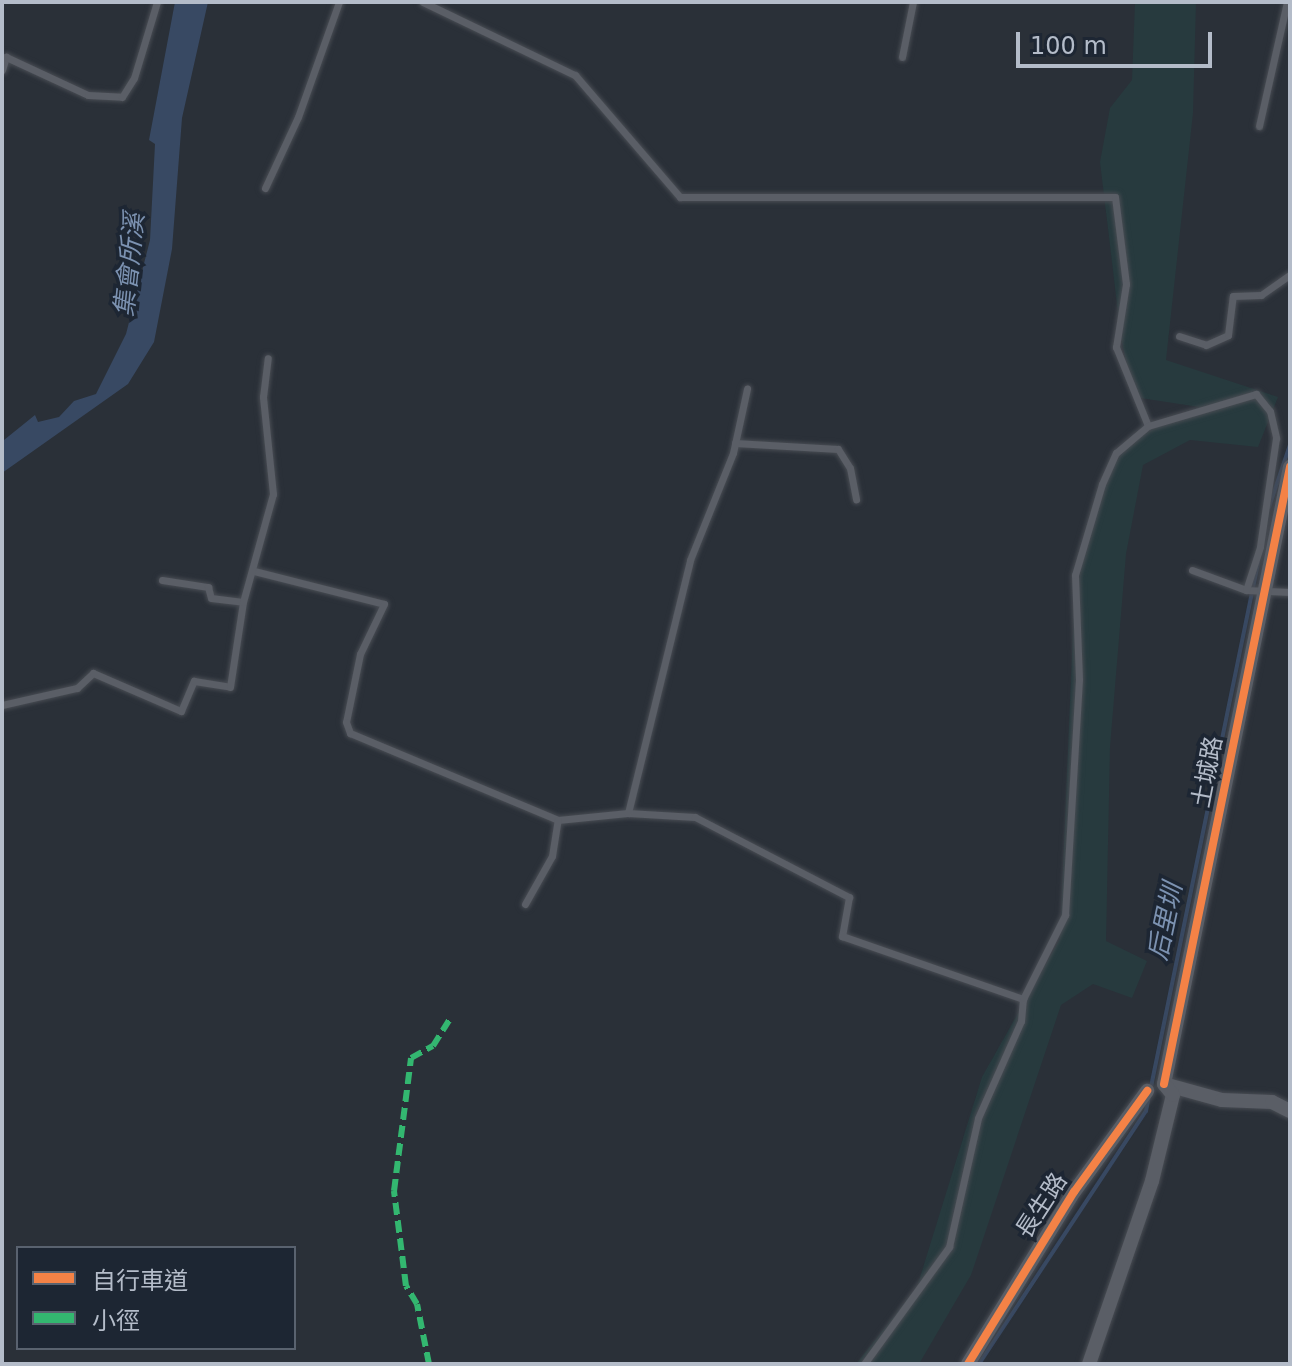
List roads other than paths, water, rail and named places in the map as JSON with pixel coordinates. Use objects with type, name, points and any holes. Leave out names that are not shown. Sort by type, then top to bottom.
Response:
[{"type":"street","name":"土城路","points":[[1156,1087],[1290,467]]},
{"type":"street","points":[[1156,1087],[1222,1100],[1272,1102],[1290,1111]]},
{"type":"street","points":[[1089,1364],[1152,1181],[1173,1095],[1156,1087]]},
{"type":"street","name":"長生路","points":[[968,1364],[1074,1192],[1156,1087]]},
{"type":"lane","points":[[2,70],[6,57],[88,95],[122,97],[134,78],[157,2]]},
{"type":"lane","points":[[265,188],[298,117],[339,2]]},
{"type":"lane","points":[[423,2],[575,75],[680,197],[1115,197],[1126,284],[1116,347],[1148,426]]},
{"type":"lane","points":[[902,57],[913,2]]},
{"type":"lane","points":[[1259,126],[1287,2]]},
{"type":"lane","points":[[1179,336],[1206,345],[1228,335],[1233,296],[1261,295],[1290,275]]},
{"type":"lane","points":[[2,705],[77,688],[93,673],[181,711],[194,681],[230,687],[243,602],[273,494],[263,397],[268,358]]},
{"type":"lane","points":[[628,813],[690,560],[735,443],[747,389]]},
{"type":"lane","points":[[864,1364],[949,1247],[978,1118],[1021,1021],[1023,999],[1065,915],[1079,679],[1075,575],[1116,453],[1148,426],[1256,394],[1270,411],[1276,438],[1260,547],[1246,590]]},
{"type":"lane","points":[[735,443],[838,449],[850,468],[856,499]]},
{"type":"lane","points":[[1192,570],[1246,590],[1290,592]]},
{"type":"lane","points":[[254,571],[384,604],[360,654],[346,722],[350,733],[558,820],[628,813],[695,817],[849,897],[842,936],[1023,999]]},
{"type":"lane","points":[[162,580],[208,587],[211,598],[243,602]]},
{"type":"lane","points":[[525,904],[552,856],[558,820]]},
{"type":"water","points":[[175,2],[208,2],[182,118],[172,249],[154,342],[128,384],[2,473],[4,440],[35,415],[38,422],[59,417],[74,401],[96,394],[126,334],[150,240],[155,144],[149,140]]},
{"type":"waterway","name":"后里圳","points":[[1269,507],[1290,445]]},
{"type":"waterway","name":"后里圳","points":[[1151,1087],[1258,563]]},
{"type":"waterway","name":"后里圳","points":[[979,1364],[1146,1111],[1149,1096]]},
{"type":"water label","name":"集會所溪","points":[[130,265]]}]
